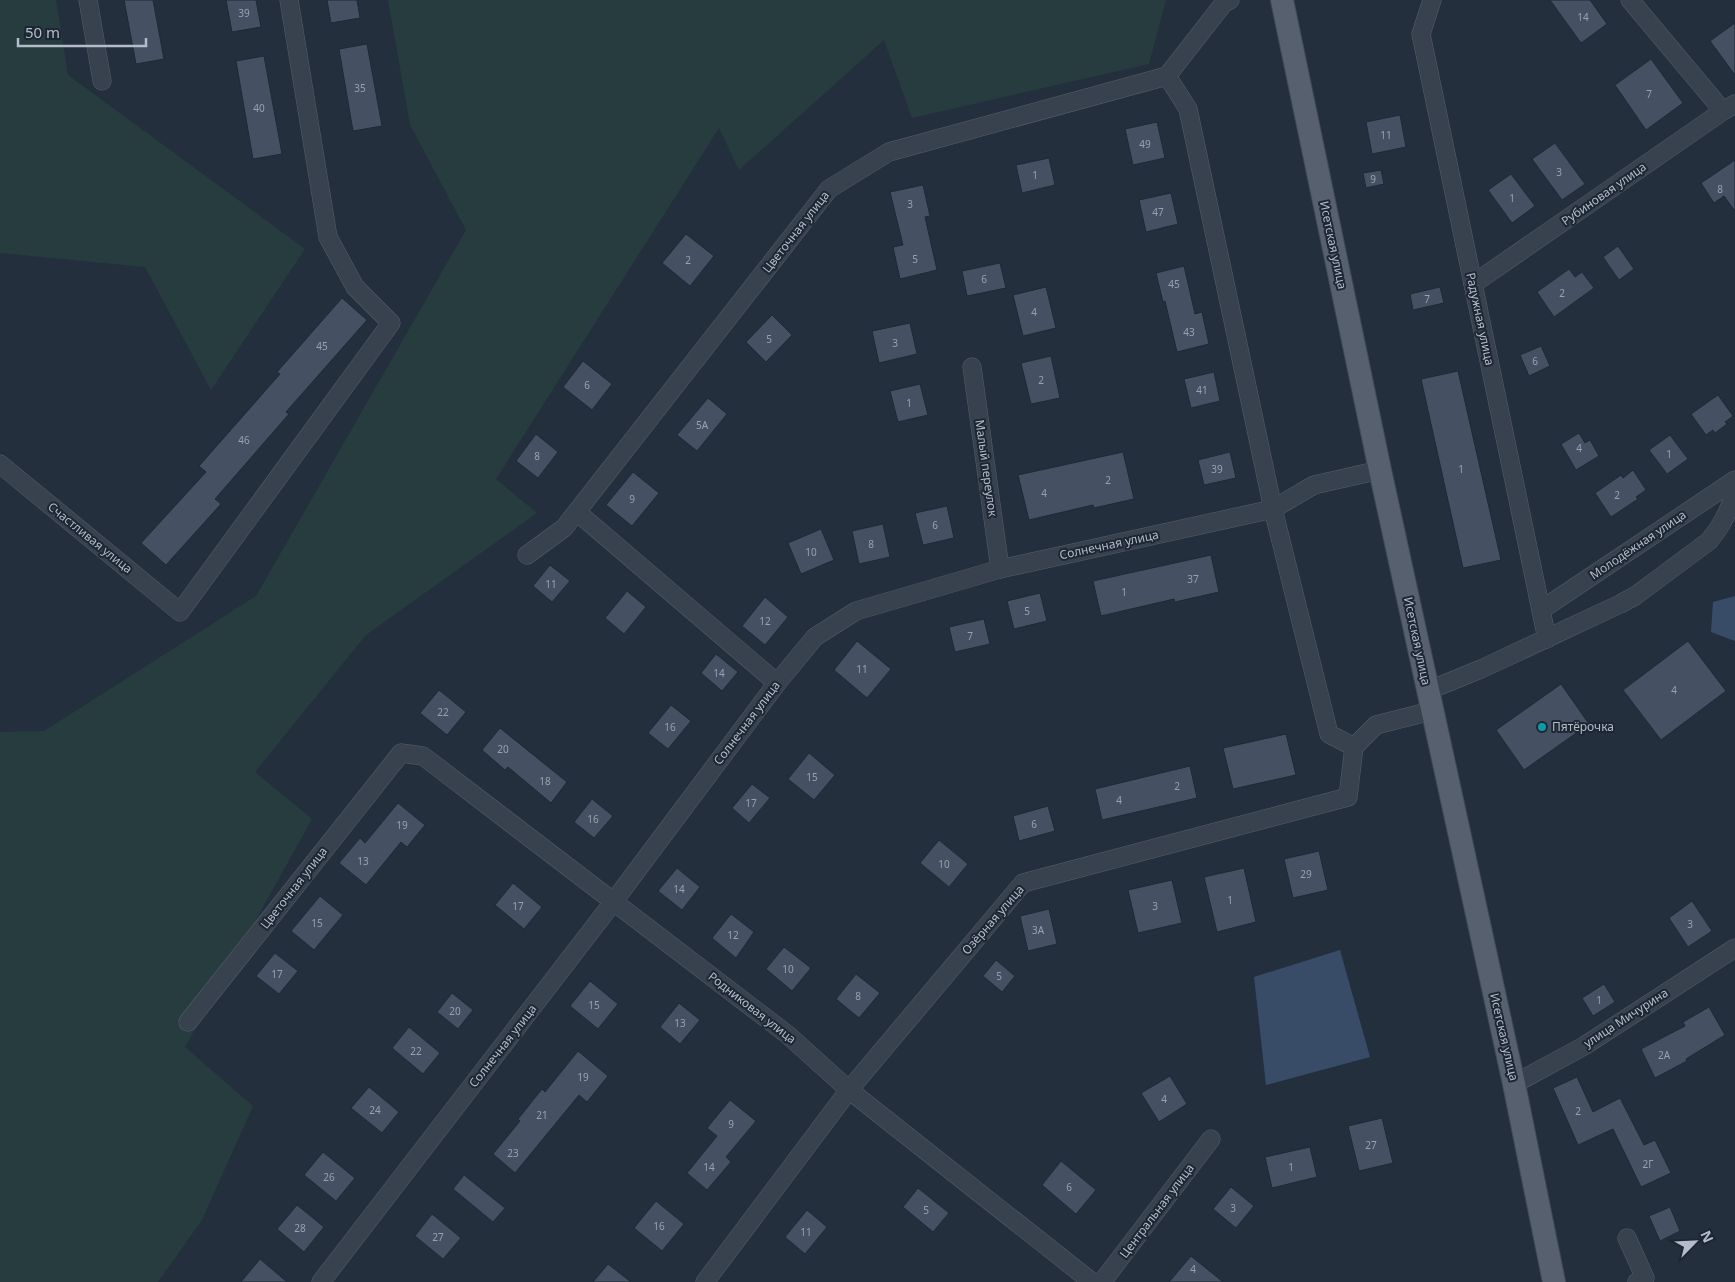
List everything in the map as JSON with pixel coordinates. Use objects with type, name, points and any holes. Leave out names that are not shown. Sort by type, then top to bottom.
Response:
[{"type":"main road","name":"Исетская улица","points":[[1282,0],[1429,701],[1514,1084],[1554,1282]]},
{"type":"street","points":[[88,0],[102,80]]},
{"type":"street","name":"Счастливая улица","points":[[0,464],[180,612],[391,323],[355,287],[328,237],[290,0]]},
{"type":"street","points":[[1230,0],[1224,3],[1168,76],[1188,109],[1273,509],[1329,734],[1354,747],[1376,725],[1429,701],[1481,669],[1635,596],[1708,541],[1719,530],[1735,493]]},
{"type":"street","name":"Радужная улица","points":[[1432,0],[1421,34],[1547,638]]},
{"type":"street","points":[[1630,0],[1729,107]]},
{"type":"street","name":"Цветочная улица","points":[[527,555],[564,528],[829,189],[889,152],[1168,76]]},
{"type":"street","name":"Рубиновая улица","points":[[1473,284],[1729,107]]},
{"type":"street","name":"Малый переулок","points":[[972,367],[1000,569]]},
{"type":"street","name":"Солнечная улица","points":[[321,1282],[815,637],[856,611],[1000,569],[1273,509],[1314,484],[1380,470]]},
{"type":"street","name":"Молодёжная улица","points":[[1541,610],[1735,480]]},
{"type":"street","points":[[577,512],[778,683]]},
{"type":"street","name":"Озёрная улица","points":[[705,1282],[849,1090],[1023,883],[1348,797],[1354,747]]},
{"type":"street","name":"Цветочная улица","points":[[188,1022],[401,753]]},
{"type":"street","name":"Родниковая улица","points":[[401,753],[423,756],[614,901],[788,1035],[849,1090],[1092,1282]]},
{"type":"street","name":"улица Мичурина","points":[[1514,1084],[1584,1046],[1735,948]]},
{"type":"street","name":"Центральная улица","points":[[1102,1282],[1211,1139]]},
{"type":"street","points":[[1627,1238],[1645,1278],[1636,1282]]},
{"type":"green space","points":[[0,0],[56,0],[68,75],[305,249],[211,390],[145,267],[0,253]]},
{"type":"green space","points":[[388,0],[1166,0],[1149,64],[912,118],[884,40],[739,170],[719,128],[496,479],[537,513],[366,635],[255,772],[312,819],[185,1047],[253,1106],[202,1220],[158,1282],[0,1282],[0,732],[44,731],[256,596],[466,230],[410,125]]},
{"type":"water","points":[[1735,596],[1735,641],[1711,632],[1713,602]]},
{"type":"water","points":[[1340,950],[1370,1057],[1266,1085],[1254,977]]},
{"type":"building","points":[[124,0],[153,0],[164,59],[136,64]]},
{"type":"building","points":[[226,0],[256,0],[261,27],[232,32]]},
{"type":"building","points":[[327,0],[357,0],[360,18],[331,23]]},
{"type":"building","points":[[1550,0],[1590,0],[1607,24],[1581,43]]},
{"type":"building","points":[[1735,23],[1735,75],[1710,41]]},
{"type":"building","points":[[367,44],[382,126],[353,131],[339,49]]},
{"type":"building","points":[[264,56],[282,154],[253,159],[236,61]]},
{"type":"building","points":[[1651,59],[1683,103],[1646,130],[1615,85]]},
{"type":"building","points":[[1400,115],[1406,147],[1372,154],[1366,122]]},
{"type":"building","points":[[1157,122],[1165,158],[1133,165],[1125,129]]},
{"type":"building","points":[[1555,143],[1585,184],[1562,200],[1532,159]]},
{"type":"building","points":[[1049,158],[1055,185],[1022,193],[1016,165]]},
{"type":"building","points":[[1735,160],[1735,211],[1724,196],[1714,203],[1701,183]]},
{"type":"building","points":[[1381,170],[1384,184],[1366,188],[1363,173]]},
{"type":"building","points":[[1511,174],[1535,206],[1512,223],[1488,190]]},
{"type":"building","points":[[923,185],[930,216],[925,217],[937,270],[900,279],[893,247],[903,245],[890,192]]},
{"type":"building","points":[[1171,193],[1178,224],[1146,232],[1139,200]]},
{"type":"building","points":[[686,234],[714,256],[690,286],[662,263]]},
{"type":"building","points":[[1618,246],[1634,269],[1619,280],[1603,257]]},
{"type":"building","points":[[1000,263],[1006,288],[967,296],[962,271]]},
{"type":"building","points":[[1184,266],[1195,314],[1202,312],[1209,344],[1177,352],[1165,301],[1163,302],[1156,273]]},
{"type":"building","points":[[1569,269],[1575,277],[1582,272],[1594,288],[1554,317],[1537,292]]},
{"type":"building","points":[[1046,287],[1056,328],[1023,336],[1013,295]]},
{"type":"building","points":[[1440,287],[1444,303],[1413,310],[1410,294]]},
{"type":"building","points":[[342,298],[367,320],[286,412],[289,414],[215,499],[221,504],[166,565],[141,543],[206,472],[199,466],[280,374],[277,372]]},
{"type":"building","points":[[772,315],[792,335],[766,362],[746,342]]},
{"type":"building","points":[[910,323],[917,354],[879,363],[872,331]]},
{"type":"building","points":[[1541,346],[1550,366],[1529,376],[1520,355]]},
{"type":"building","points":[[1051,356],[1060,398],[1031,404],[1021,363]]},
{"type":"building","points":[[583,361],[612,384],[592,410],[563,387]]},
{"type":"building","points":[[1458,371],[1501,560],[1463,568],[1421,379]]},
{"type":"building","points":[[1214,372],[1220,401],[1191,408],[1184,379]]},
{"type":"building","points":[[920,384],[928,415],[898,422],[890,391]]},
{"type":"building","points":[[1718,395],[1733,416],[1725,422],[1727,424],[1715,433],[1713,430],[1706,435],[1691,414]]},
{"type":"building","points":[[708,398],[727,414],[697,451],[677,435]]},
{"type":"building","points":[[1579,433],[1585,443],[1590,440],[1599,456],[1576,470],[1561,444]]},
{"type":"building","points":[[536,434],[558,452],[538,478],[516,461]]},
{"type":"building","points":[[1670,435],[1688,459],[1667,474],[1649,450]]},
{"type":"building","points":[[1123,452],[1134,499],[1094,508],[1093,505],[1029,520],[1018,475]]},
{"type":"building","points":[[1230,452],[1236,478],[1204,485],[1198,460]]},
{"type":"building","points":[[1633,470],[1646,490],[1636,497],[1638,499],[1611,517],[1595,493],[1621,475],[1623,478]]},
{"type":"building","points":[[633,472],[659,493],[632,526],[606,505]]},
{"type":"building","points":[[947,506],[954,538],[923,545],[915,513]]},
{"type":"building","points":[[883,524],[890,557],[859,564],[852,531]]},
{"type":"building","points":[[821,529],[834,560],[801,574],[788,543]]},
{"type":"building","points":[[1211,555],[1219,592],[1175,602],[1174,599],[1101,616],[1093,581]]},
{"type":"building","points":[[550,565],[570,581],[552,602],[533,586]]},
{"type":"building","points":[[627,591],[646,607],[624,634],[605,618]]},
{"type":"building","points":[[1040,593],[1047,621],[1014,629],[1007,601]]},
{"type":"building","points":[[765,597],[788,617],[765,645],[742,626]]},
{"type":"building","points":[[984,619],[990,644],[955,652],[949,627]]},
{"type":"building","points":[[857,641],[891,669],[867,698],[834,670]]},
{"type":"building","points":[[1688,641],[1726,691],[1661,740],[1623,690]]},
{"type":"building","points":[[716,654],[738,672],[722,691],[701,673]]},
{"type":"building","name":"Пятёрочка","points":[[1561,684],[1589,724],[1524,770],[1496,730]]},
{"type":"building","points":[[439,690],[466,712],[447,735],[420,713]]},
{"type":"building","points":[[671,705],[691,721],[668,749],[648,733]]},
{"type":"building","points":[[500,728],[567,782],[551,803],[508,767],[505,770],[482,750]]},
{"type":"building","points":[[1286,734],[1296,775],[1233,789],[1223,748]]},
{"type":"building","points":[[809,753],[835,775],[814,800],[788,779]]},
{"type":"building","points":[[1190,766],[1197,798],[1102,820],[1095,789]]},
{"type":"building","points":[[752,784],[770,798],[749,823],[732,808]]},
{"type":"building","points":[[592,799],[613,816],[594,838],[574,822]]},
{"type":"building","points":[[398,803],[425,825],[407,847],[401,842],[366,885],[339,863],[360,838],[365,843]]},
{"type":"building","points":[[1048,806],[1055,831],[1019,841],[1013,816]]},
{"type":"building","points":[[939,840],[968,864],[949,887],[920,863]]},
{"type":"building","points":[[1319,851],[1328,890],[1293,898],[1284,859]]},
{"type":"building","points":[[677,868],[700,887],[682,910],[658,891]]},
{"type":"building","points":[[1244,868],[1256,922],[1217,932],[1204,877]]},
{"type":"building","points":[[1172,880],[1182,923],[1138,933],[1128,890]]},
{"type":"building","points":[[513,883],[542,907],[524,929],[495,905]]},
{"type":"building","points":[[320,896],[343,915],[314,950],[291,931]]},
{"type":"building","points":[[1692,901],[1712,931],[1688,947],[1669,918]]},
{"type":"building","points":[[1049,909],[1057,944],[1028,951],[1020,916]]},
{"type":"building","points":[[731,914],[754,932],[736,958],[712,938]]},
{"type":"building","points":[[784,947],[811,968],[792,991],[766,969]]},
{"type":"building","points":[[275,953],[298,971],[279,994],[256,976]]},
{"type":"building","points":[[996,960],[1015,976],[1002,992],[983,976]]},
{"type":"building","points":[[856,974],[880,993],[859,1018],[836,999]]},
{"type":"building","points":[[590,981],[618,1004],[598,1029],[570,1006]]},
{"type":"building","points":[[1604,984],[1615,1002],[1593,1016],[1582,998]]},
{"type":"building","points":[[452,993],[473,1010],[458,1029],[437,1012]]},
{"type":"building","points":[[679,1003],[700,1020],[680,1044],[660,1027]]},
{"type":"building","points":[[1709,1007],[1725,1035],[1686,1059],[1687,1061],[1655,1078],[1641,1049],[1685,1026],[1683,1022]]},
{"type":"building","points":[[409,1027],[440,1053],[423,1074],[392,1048]]},
{"type":"building","points":[[578,1051],[608,1076],[587,1102],[579,1095],[515,1173],[493,1154],[520,1121],[518,1119],[542,1089],[545,1092]]},
{"type":"building","points":[[1170,1076],[1187,1104],[1159,1122],[1141,1093]]},
{"type":"building","points":[[1577,1077],[1593,1112],[1620,1098],[1644,1145],[1655,1140],[1671,1173],[1641,1187],[1613,1129],[1578,1145],[1553,1088]]},
{"type":"building","points":[[369,1087],[399,1112],[382,1133],[351,1108]]},
{"type":"building","points":[[730,1100],[756,1121],[726,1157],[731,1162],[707,1190],[687,1173],[717,1136],[707,1128]]},
{"type":"building","points":[[1382,1118],[1393,1163],[1359,1171],[1348,1126]]},
{"type":"building","points":[[1310,1147],[1317,1177],[1272,1188],[1265,1157]]},
{"type":"building","points":[[323,1152],[355,1178],[336,1201],[304,1175]]},
{"type":"building","points":[[1061,1161],[1096,1190],[1076,1214],[1042,1185]]},
{"type":"building","points":[[464,1175],[505,1208],[493,1222],[453,1189]]},
{"type":"building","points":[[1231,1187],[1254,1206],[1236,1228],[1213,1209]]},
{"type":"building","points":[[918,1188],[949,1213],[933,1232],[903,1207]]},
{"type":"building","points":[[656,1201],[684,1224],[662,1251],[634,1228]]},
{"type":"building","points":[[297,1205],[324,1227],[304,1252],[277,1229]]},
{"type":"building","points":[[1670,1207],[1680,1231],[1660,1241],[1649,1216]]},
{"type":"building","points":[[807,1210],[827,1227],[805,1254],[785,1237]]},
{"type":"building","points":[[432,1214],[461,1238],[443,1259],[415,1236]]},
{"type":"building","points":[[1191,1256],[1223,1282],[1169,1282]]},
{"type":"building","points":[[260,1259],[287,1282],[241,1282]]},
{"type":"building","points":[[608,1264],[631,1282],[593,1282]]},
{"type":"place","name":"Пятёрочка","points":[[1542,727]]}]
